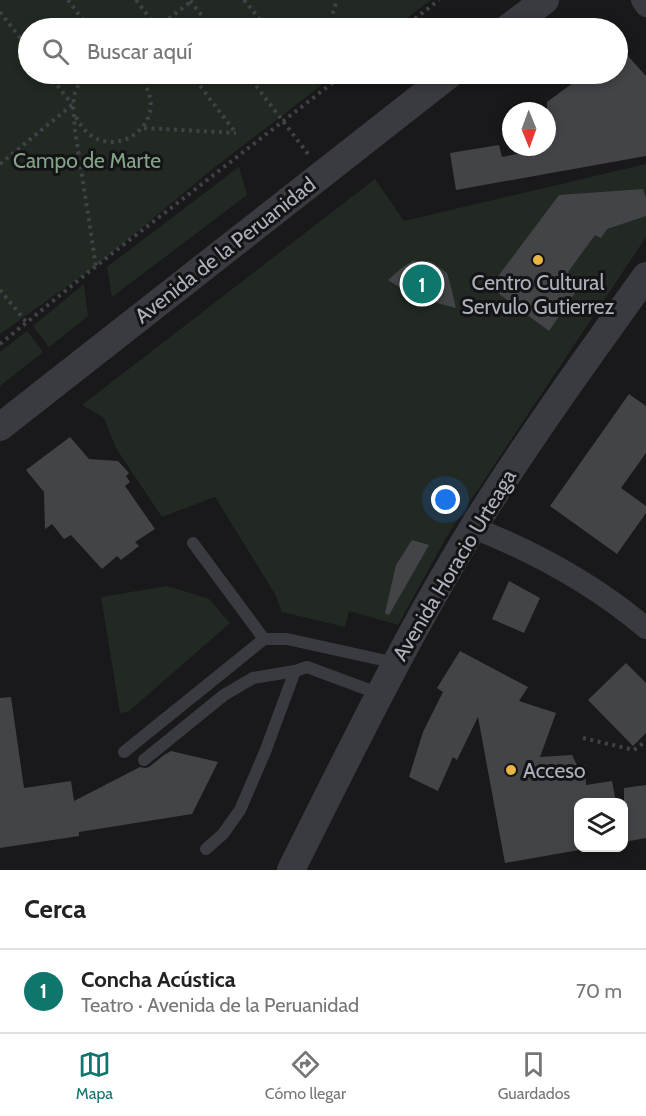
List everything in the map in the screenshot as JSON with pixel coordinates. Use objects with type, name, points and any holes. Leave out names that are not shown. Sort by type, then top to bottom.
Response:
[{"type":"street","points":[[521,18],[545,0]]},
{"type":"street","points":[[642,0],[646,6]]},
{"type":"street","name":"Avenida de la Peruanidad","points":[[0,428],[437,84]]},
{"type":"street","name":"Avenida Horacio Urteaga","points":[[291,870],[396,663],[474,528],[524,447],[646,276]]},
{"type":"street","points":[[474,528],[537,556],[612,602],[646,627]]},
{"type":"lane","points":[[194,543],[264,639]]},
{"type":"lane","points":[[124,752],[264,639],[287,639],[396,663]]},
{"type":"lane","points":[[144,760],[225,695],[253,678],[307,667],[380,694]]},
{"type":"lane","points":[[206,849],[223,834],[240,810],[265,752],[295,671]]},
{"type":"path","points":[[68,0],[82,18]]},
{"type":"path","points":[[136,0],[150,18]]},
{"type":"path","points":[[170,18],[191,0],[204,18]]},
{"type":"path","points":[[244,0],[259,18]]},
{"type":"path","points":[[331,18],[337,0]]},
{"type":"path","points":[[416,18],[440,0]]},
{"type":"path","points":[[0,12],[18,35]]},
{"type":"path","points":[[56,84],[73,105],[76,118],[83,130],[94,138],[106,142],[120,142],[133,137],[143,128],[152,106],[146,84]]},
{"type":"path","points":[[79,84],[73,105],[75,130],[96,266]]},
{"type":"path","points":[[143,128],[236,133],[199,84]]},
{"type":"path","points":[[255,84],[323,174]]},
{"type":"path","points":[[0,344],[96,266],[331,84]]},
{"type":"path","points":[[0,164],[73,105]]},
{"type":"path","points":[[0,290],[27,323]]},
{"type":"path","points":[[583,738],[634,750],[646,741]]},
{"type":"green space","name":"Campo de Marte","points":[[0,0],[431,0],[407,18],[18,18],[18,84],[323,84],[210,171],[96,266],[0,334]]},
{"type":"green space","points":[[646,164],[646,237],[447,536],[398,625],[349,611],[345,627],[282,612],[275,594],[215,497],[162,517],[116,448],[104,418],[82,405],[375,179],[404,221]]},
{"type":"green space","points":[[239,167],[247,195],[112,297],[107,267]]},
{"type":"green space","points":[[84,284],[88,316],[49,347],[33,326]]},
{"type":"green space","points":[[27,331],[43,352],[0,386],[0,352]]},
{"type":"green space","points":[[167,586],[209,599],[230,623],[128,712],[120,713],[101,597]]},
{"type":"building","points":[[628,56],[646,76],[646,156],[456,190],[450,153],[499,145],[502,157],[556,156],[556,102],[547,102],[571,84],[628,84]]},
{"type":"building","name":"Centro Cultural Servulo Gutierrez","points":[[643,189],[646,198],[646,216],[607,229],[601,238],[595,235],[568,272],[577,279],[570,289],[575,293],[549,331],[490,287],[559,195]]},
{"type":"building","points":[[413,261],[428,261],[447,273],[456,308],[415,297],[388,280]]},
{"type":"building","points":[[629,394],[646,406],[646,453],[621,488],[646,506],[646,513],[617,554],[550,506]]},
{"type":"building","points":[[70,437],[89,459],[118,461],[129,473],[126,476],[130,482],[125,486],[155,529],[135,542],[139,546],[121,560],[117,556],[102,569],[71,535],[64,539],[52,524],[45,529],[44,492],[26,470]]},
{"type":"building","points":[[412,540],[429,545],[389,615],[385,613],[396,565]]},
{"type":"building","points":[[509,581],[540,598],[524,633],[492,619]]},
{"type":"building","points":[[460,651],[528,687],[519,701],[556,713],[540,757],[572,755],[577,765],[585,765],[586,785],[612,781],[615,798],[574,798],[574,851],[505,863],[478,717],[457,760],[453,757],[438,791],[409,777],[423,732],[443,692],[437,688]]},
{"type":"building","points":[[626,663],[646,683],[646,733],[633,746],[588,700]]},
{"type":"building","points":[[11,697],[24,788],[71,781],[74,801],[140,767],[149,767],[171,751],[218,762],[192,814],[79,832],[79,836],[0,848],[0,698]]},
{"type":"building","points":[[646,785],[646,838],[628,841],[628,798],[624,798],[624,788]]},
{"type":"place","name":"Centro Cultural Servulo Gutierrez","points":[[538,260]]},
{"type":"place","name":"Concha Acústica","points":[[422,284]]},
{"type":"place","name":"Acceso","points":[[511,770]]}]
